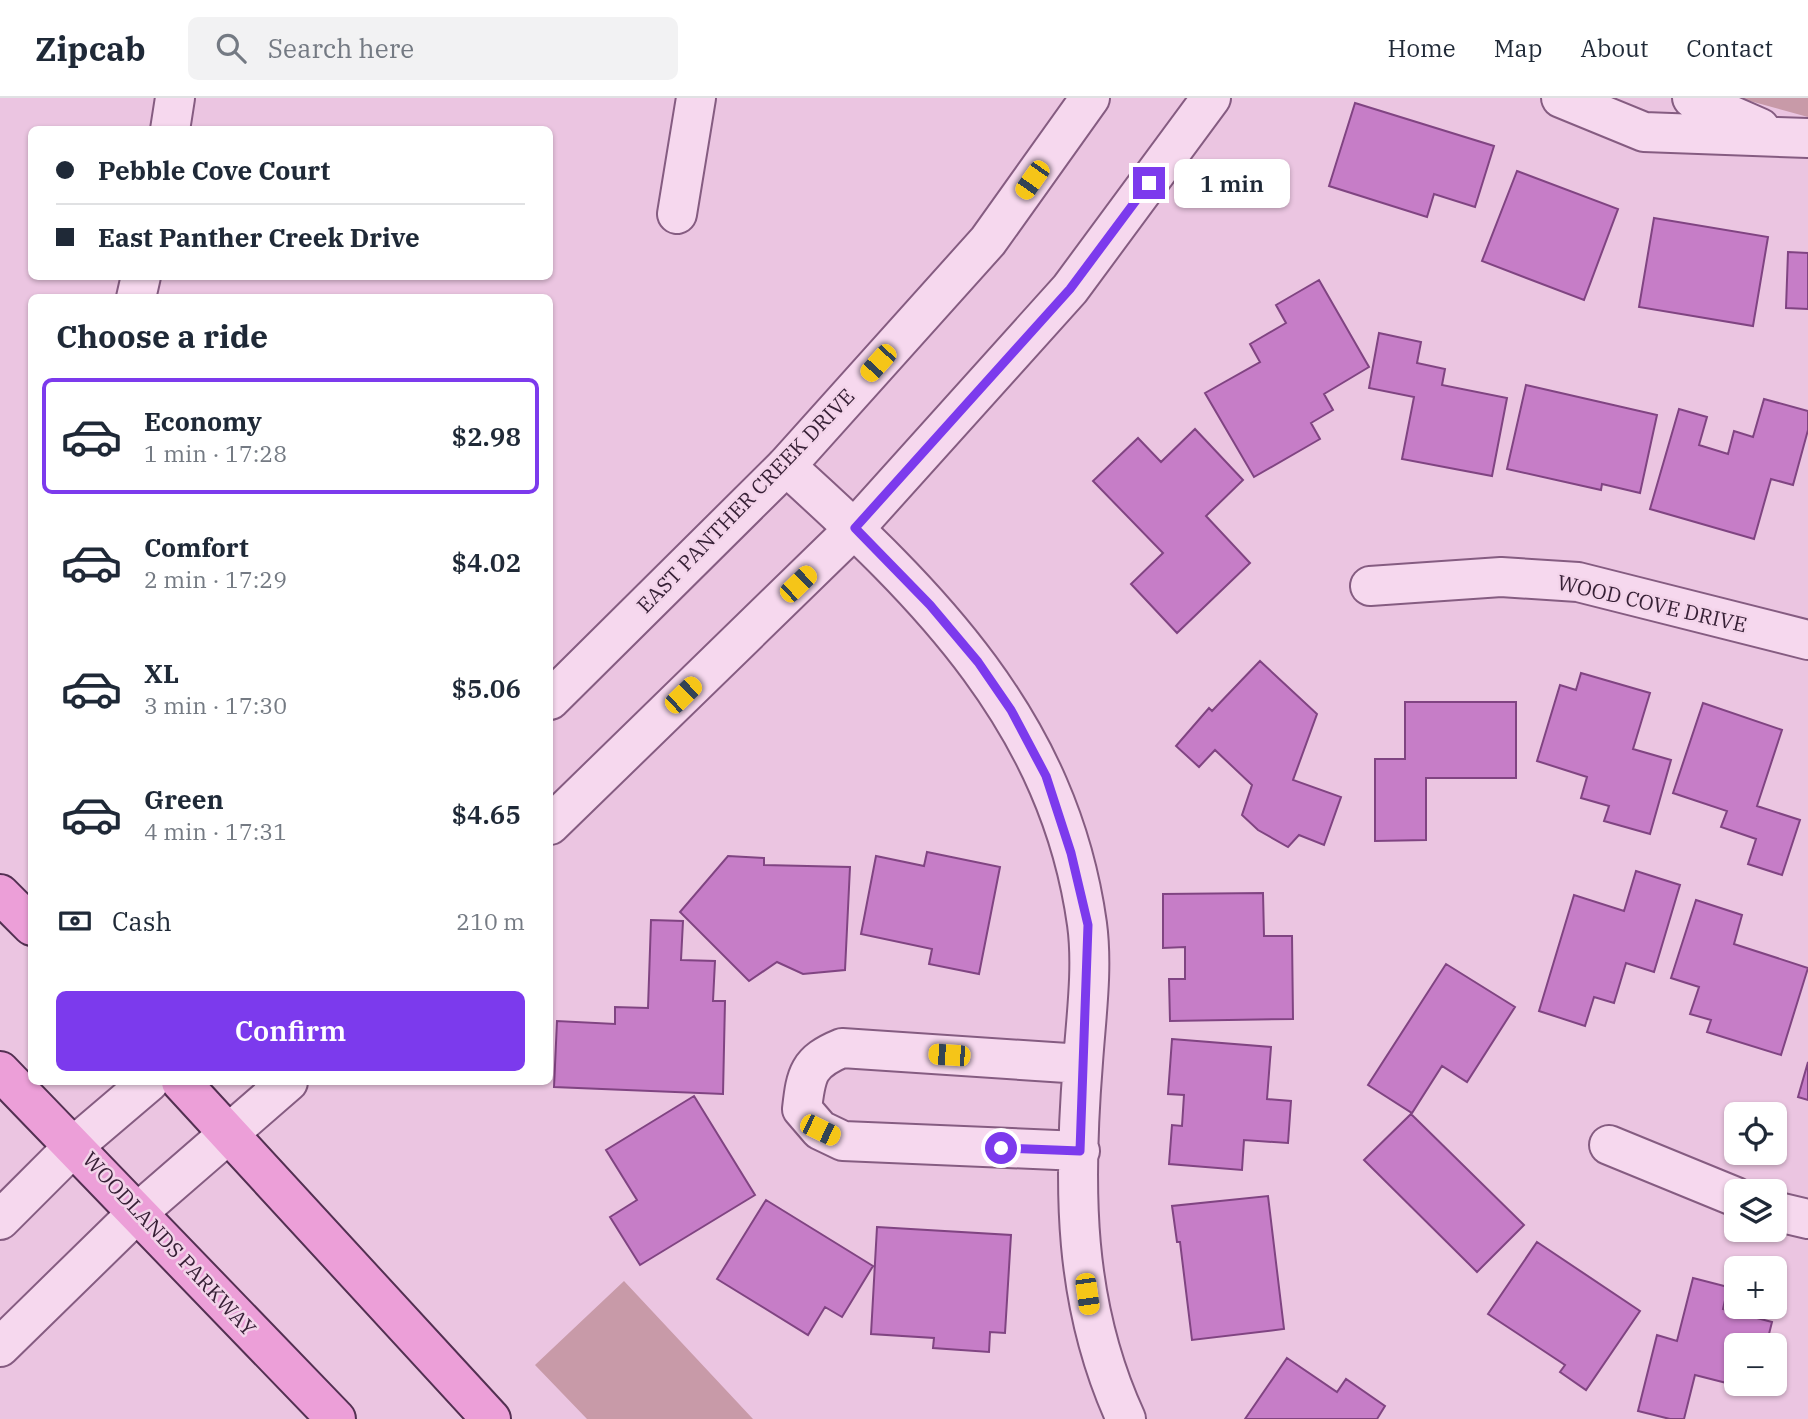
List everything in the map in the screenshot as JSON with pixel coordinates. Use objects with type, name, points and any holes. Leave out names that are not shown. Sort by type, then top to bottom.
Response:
[{"type":"main road","points":[[0,894],[28,922]]},
{"type":"main road","name":"WOODLANDS PARKWAY","points":[[0,1071],[75,1145],[136,1213],[337,1419]]},
{"type":"main road","points":[[184,1085],[491,1419]]},
{"type":"street","points":[[171,126],[176,98]]},
{"type":"street","points":[[677,214],[696,98]]},
{"type":"street","name":"EAST PANTHER CREEK DRIVE","points":[[553,697],[786,466],[988,241],[1090,98]]},
{"type":"street","points":[[553,822],[855,528],[1070,289],[1211,98]]},
{"type":"street","points":[[1561,98],[1644,132],[1791,136]]},
{"type":"street","points":[[1692,98],[1791,136]]},
{"type":"street","points":[[786,466],[855,528],[930,605],[978,662],[1011,710],[1046,776],[1071,853],[1088,925],[1079,1239],[1090,1322],[1126,1419]]},
{"type":"street","name":"WOOD COVE DRIVE","points":[[1370,586],[1501,577],[1578,582],[1808,640]]},
{"type":"street","points":[[1080,1151],[843,1141],[820,1130],[802,1109],[805,1078],[819,1058],[842,1048],[1082,1064]]},
{"type":"street","points":[[0,1220],[75,1145],[145,1085]]},
{"type":"street","points":[[0,1347],[136,1213],[285,1085]]},
{"type":"street","points":[[1609,1144],[1724,1192]]},
{"type":"street","points":[[1787,1214],[1808,1219]]},
{"type":"shaded area","points":[[1739,98],[1808,98],[1808,117]]},
{"type":"shaded area","points":[[624,1281],[753,1419],[587,1419],[535,1365]]},
{"type":"building","points":[[1355,103],[1494,146],[1475,207],[1434,194],[1427,217],[1329,186]]},
{"type":"building","points":[[1517,171],[1618,209],[1584,300],[1482,261]]},
{"type":"building","points":[[1654,218],[1768,237],[1753,326],[1639,307]]},
{"type":"building","points":[[1788,252],[1808,253],[1808,309],[1786,308]]},
{"type":"building","points":[[1319,280],[1369,367],[1324,394],[1333,410],[1311,423],[1320,439],[1254,477],[1205,393],[1260,362],[1250,344],[1286,323],[1276,305]]},
{"type":"building","points":[[1379,333],[1421,342],[1417,363],[1445,369],[1442,385],[1507,398],[1492,476],[1402,459],[1414,397],[1369,388]]},
{"type":"building","points":[[1526,385],[1657,415],[1640,493],[1602,484],[1601,490],[1507,469]]},
{"type":"building","points":[[1764,399],[1808,411],[1808,430],[1793,485],[1771,479],[1754,539],[1650,509],[1679,409],[1707,417],[1699,445],[1728,454],[1734,431],[1753,437]]},
{"type":"building","points":[[1195,429],[1243,480],[1206,516],[1250,563],[1177,633],[1131,584],[1163,553],[1093,481],[1138,438],[1161,462]]},
{"type":"building","points":[[1260,661],[1317,714],[1293,780],[1341,797],[1324,845],[1299,835],[1288,847],[1258,830],[1242,815],[1252,785],[1215,750],[1199,767],[1176,746],[1209,708],[1212,711]]},
{"type":"building","points":[[1581,673],[1650,693],[1633,749],[1671,760],[1650,834],[1604,821],[1609,806],[1581,798],[1587,777],[1537,761],[1560,685],[1576,690]]},
{"type":"building","points":[[1405,702],[1516,702],[1516,778],[1426,778],[1426,840],[1375,841],[1375,759],[1405,759]]},
{"type":"building","points":[[1703,703],[1782,730],[1757,806],[1800,820],[1782,875],[1748,864],[1756,839],[1721,827],[1727,811],[1673,793]]},
{"type":"building","points":[[927,852],[1000,867],[979,974],[929,964],[932,949],[861,934],[876,856],[924,866]]},
{"type":"building","points":[[728,856],[764,858],[764,865],[850,867],[845,970],[803,974],[777,962],[749,981],[680,912]]},
{"type":"building","points":[[1636,871],[1680,885],[1654,972],[1626,963],[1614,1003],[1594,997],[1585,1026],[1539,1011],[1574,895],[1624,911]]},
{"type":"building","points":[[1263,893],[1264,936],[1292,936],[1293,1019],[1170,1021],[1169,979],[1185,979],[1185,947],[1163,948],[1163,894]]},
{"type":"building","points":[[1696,900],[1742,915],[1734,944],[1808,968],[1781,1055],[1707,1032],[1711,1020],[1690,1014],[1699,987],[1671,978]]},
{"type":"building","points":[[651,920],[683,921],[681,960],[715,961],[713,1001],[725,1001],[723,1094],[554,1087],[557,1021],[615,1024],[615,1007],[648,1008]]},
{"type":"building","points":[[1446,964],[1515,1007],[1467,1082],[1442,1066],[1412,1113],[1368,1085]]},
{"type":"building","points":[[1172,1039],[1271,1047],[1267,1099],[1291,1101],[1288,1143],[1244,1140],[1242,1170],[1169,1164],[1172,1125],[1182,1126],[1184,1095],[1168,1094]]},
{"type":"building","points":[[1808,1062],[1808,1100],[1798,1097]]},
{"type":"building","points":[[694,1096],[755,1195],[640,1265],[610,1217],[637,1200],[606,1150]]},
{"type":"building","points":[[1411,1114],[1524,1225],[1477,1272],[1364,1160]]},
{"type":"building","points":[[1268,1196],[1284,1329],[1192,1340],[1180,1242],[1177,1242],[1172,1206]]},
{"type":"building","points":[[766,1200],[873,1266],[842,1317],[825,1307],[808,1335],[717,1279]]},
{"type":"building","points":[[877,1227],[1011,1235],[1005,1333],[990,1332],[989,1352],[933,1348],[934,1338],[871,1334]]},
{"type":"building","points":[[1537,1242],[1640,1311],[1586,1390],[1560,1372],[1565,1365],[1488,1314]]},
{"type":"building","points":[[1693,1278],[1724,1286],[1724,1319],[1761,1319],[1772,1322],[1769,1333],[1724,1333],[1724,1382],[1695,1375],[1684,1419],[1670,1419],[1638,1411],[1657,1335],[1677,1341]]},
{"type":"building","points":[[1287,1358],[1337,1392],[1346,1379],[1385,1406],[1377,1419],[1245,1419]]},
{"type":"route","points":[[1001,1148],[1080,1151],[1082,1064],[1087,1022],[1088,925],[1071,853],[1046,776],[1011,710],[978,662],[930,605],[855,528],[1070,289],[1149,183]]}]
